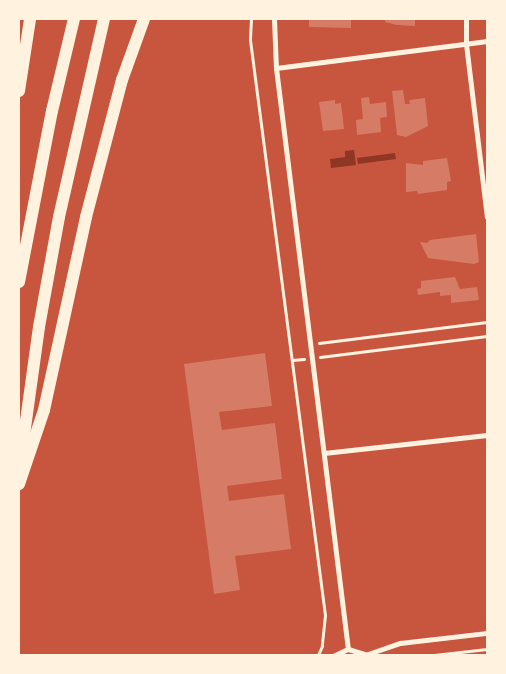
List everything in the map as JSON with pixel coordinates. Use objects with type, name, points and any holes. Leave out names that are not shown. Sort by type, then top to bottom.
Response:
[{"type":"highway","points":[[19,91],[30,19]]},
{"type":"highway","points":[[19,282],[52,111],[74,19]]},
{"type":"highway","points":[[19,471],[39,327],[56,235],[104,19]]},
{"type":"highway","points":[[19,484],[44,410],[86,216],[120,89],[144,19]]},
{"type":"street","points":[[274,19],[276,68],[348,649]]},
{"type":"street","points":[[466,19],[466,44],[487,217]]},
{"type":"street","points":[[276,68],[487,41]]},
{"type":"street","points":[[324,453],[487,435]]},
{"type":"street","points":[[334,655],[348,649],[368,655],[400,643],[487,633]]},
{"type":"path","points":[[251,19],[250,40],[325,615],[322,646],[318,655]]},
{"type":"path","points":[[311,344],[487,322]]},
{"type":"path","points":[[292,360],[487,336]]},
{"type":"path","points":[[434,655],[487,649]]},
{"type":"shaded area","points":[[354,150],[356,165],[331,168],[330,159],[345,157],[345,151]]},
{"type":"shaded area","points":[[395,153],[396,159],[358,164],[357,158]]},
{"type":"building","points":[[309,19],[351,19],[351,28],[309,27]]},
{"type":"building","points":[[385,19],[415,19],[415,26],[397,25],[385,22]]},
{"type":"building","points":[[403,90],[405,104],[410,104],[409,100],[425,98],[428,126],[406,137],[397,135],[392,91]]},
{"type":"building","points":[[369,97],[370,104],[386,102],[387,117],[380,118],[381,132],[357,135],[356,120],[363,119],[361,98]]},
{"type":"building","points":[[335,100],[335,104],[341,103],[344,129],[323,131],[319,102]]},
{"type":"building","points":[[447,158],[451,181],[447,182],[447,190],[418,194],[417,191],[406,192],[406,163],[423,165],[423,161]]},
{"type":"building","points":[[476,234],[479,262],[474,264],[428,258],[420,242],[427,243],[430,240]]},
{"type":"building","points":[[455,277],[460,289],[477,287],[479,300],[451,303],[451,295],[440,296],[440,292],[418,295],[417,289],[421,288],[421,281]]},
{"type":"building","points":[[265,353],[272,406],[219,412],[222,430],[275,423],[282,479],[227,486],[229,501],[284,494],[291,549],[235,556],[240,590],[214,594],[184,364]]}]
